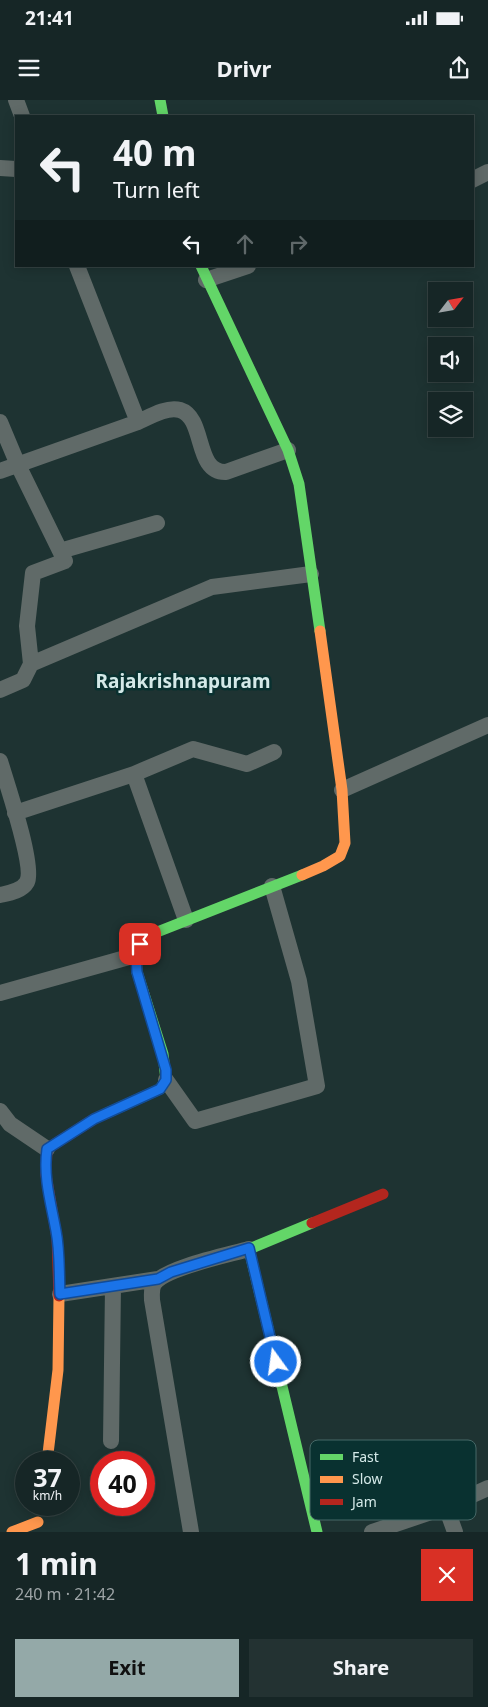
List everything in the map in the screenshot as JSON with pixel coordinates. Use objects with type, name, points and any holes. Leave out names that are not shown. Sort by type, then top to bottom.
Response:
[{"type":"street","points":[[16,100],[22,115]]},
{"type":"street","points":[[160,100],[163,115]]},
{"type":"street","points":[[0,168],[15,169]]},
{"type":"street","points":[[474,179],[488,172]]},
{"type":"street","points":[[77,267],[138,422]]},
{"type":"street","points":[[48,1451],[59,1358],[60,1294],[57,1232],[47,1191],[45,1164],[47,1149],[94,1119],[160,1089],[166,1080],[163,1054],[137,972],[136,955],[140,944],[147,936],[323,866],[340,856],[345,844],[342,790],[299,484],[288,450],[204,273],[242,267]]},
{"type":"street","points":[[0,471],[159,413],[174,410],[181,410],[195,425],[202,450],[215,471],[226,472],[288,450]]},
{"type":"street","points":[[0,422],[18,465],[65,561],[33,573],[27,626],[30,664],[23,680],[0,690]]},
{"type":"street","points":[[60,551],[157,523]]},
{"type":"street","points":[[30,664],[212,587],[311,574]]},
{"type":"street","points":[[342,790],[488,725]]},
{"type":"street","points":[[15,813],[134,774],[193,749],[247,764],[274,752]]},
{"type":"street","points":[[0,760],[30,874],[27,882],[21,888],[0,896]]},
{"type":"street","points":[[134,774],[186,920]]},
{"type":"street","points":[[166,1080],[196,1121],[317,1086],[300,981],[272,886]]},
{"type":"street","points":[[0,993],[136,955]]},
{"type":"street","points":[[0,1111],[10,1124],[47,1149]]},
{"type":"street","points":[[60,1294],[158,1279],[171,1272],[249,1248],[383,1194]]},
{"type":"street","points":[[249,1248],[310,1503]]},
{"type":"street","points":[[158,1279],[152,1287],[152,1300],[191,1532]]},
{"type":"street","points":[[111,1441],[114,1286]]},
{"type":"street","points":[[476,1493],[488,1488]]},
{"type":"street","points":[[374,1532],[409,1520]]},
{"type":"street","points":[[451,1520],[455,1532]]},
{"type":"street","points":[[12,1532],[38,1523]]},
{"type":"traffic: fast","points":[[160,100],[163,115]]},
{"type":"traffic: fast","points":[[201,267],[288,450],[299,484],[320,631]]},
{"type":"traffic: fast","points":[[105,1114],[160,1089],[166,1080],[163,1054],[137,972],[136,955],[140,944],[147,936],[302,875]]},
{"type":"traffic: fast","points":[[310,1503],[249,1249],[312,1223]]},
{"type":"traffic: fast","points":[[314,1520],[317,1532]]},
{"type":"traffic: slow","points":[[302,875],[340,856],[345,843],[342,790],[320,631]]},
{"type":"traffic: slow","points":[[48,1451],[58,1370],[59,1296]]},
{"type":"traffic: slow","points":[[12,1532],[38,1522]]},
{"type":"traffic: jam","points":[[59,1296],[57,1238],[46,1175],[47,1149],[105,1114]]},
{"type":"traffic: jam","points":[[312,1223],[383,1194]]},
{"type":"district","name":"Rajakrishnapuram","points":[[183,681]]},
{"type":"route","points":[[140,944],[136,955],[137,972],[163,1054],[166,1080],[160,1089],[94,1119],[47,1149],[45,1164],[47,1191],[57,1232],[60,1294],[158,1279],[171,1272],[249,1248],[276,1362]]}]
